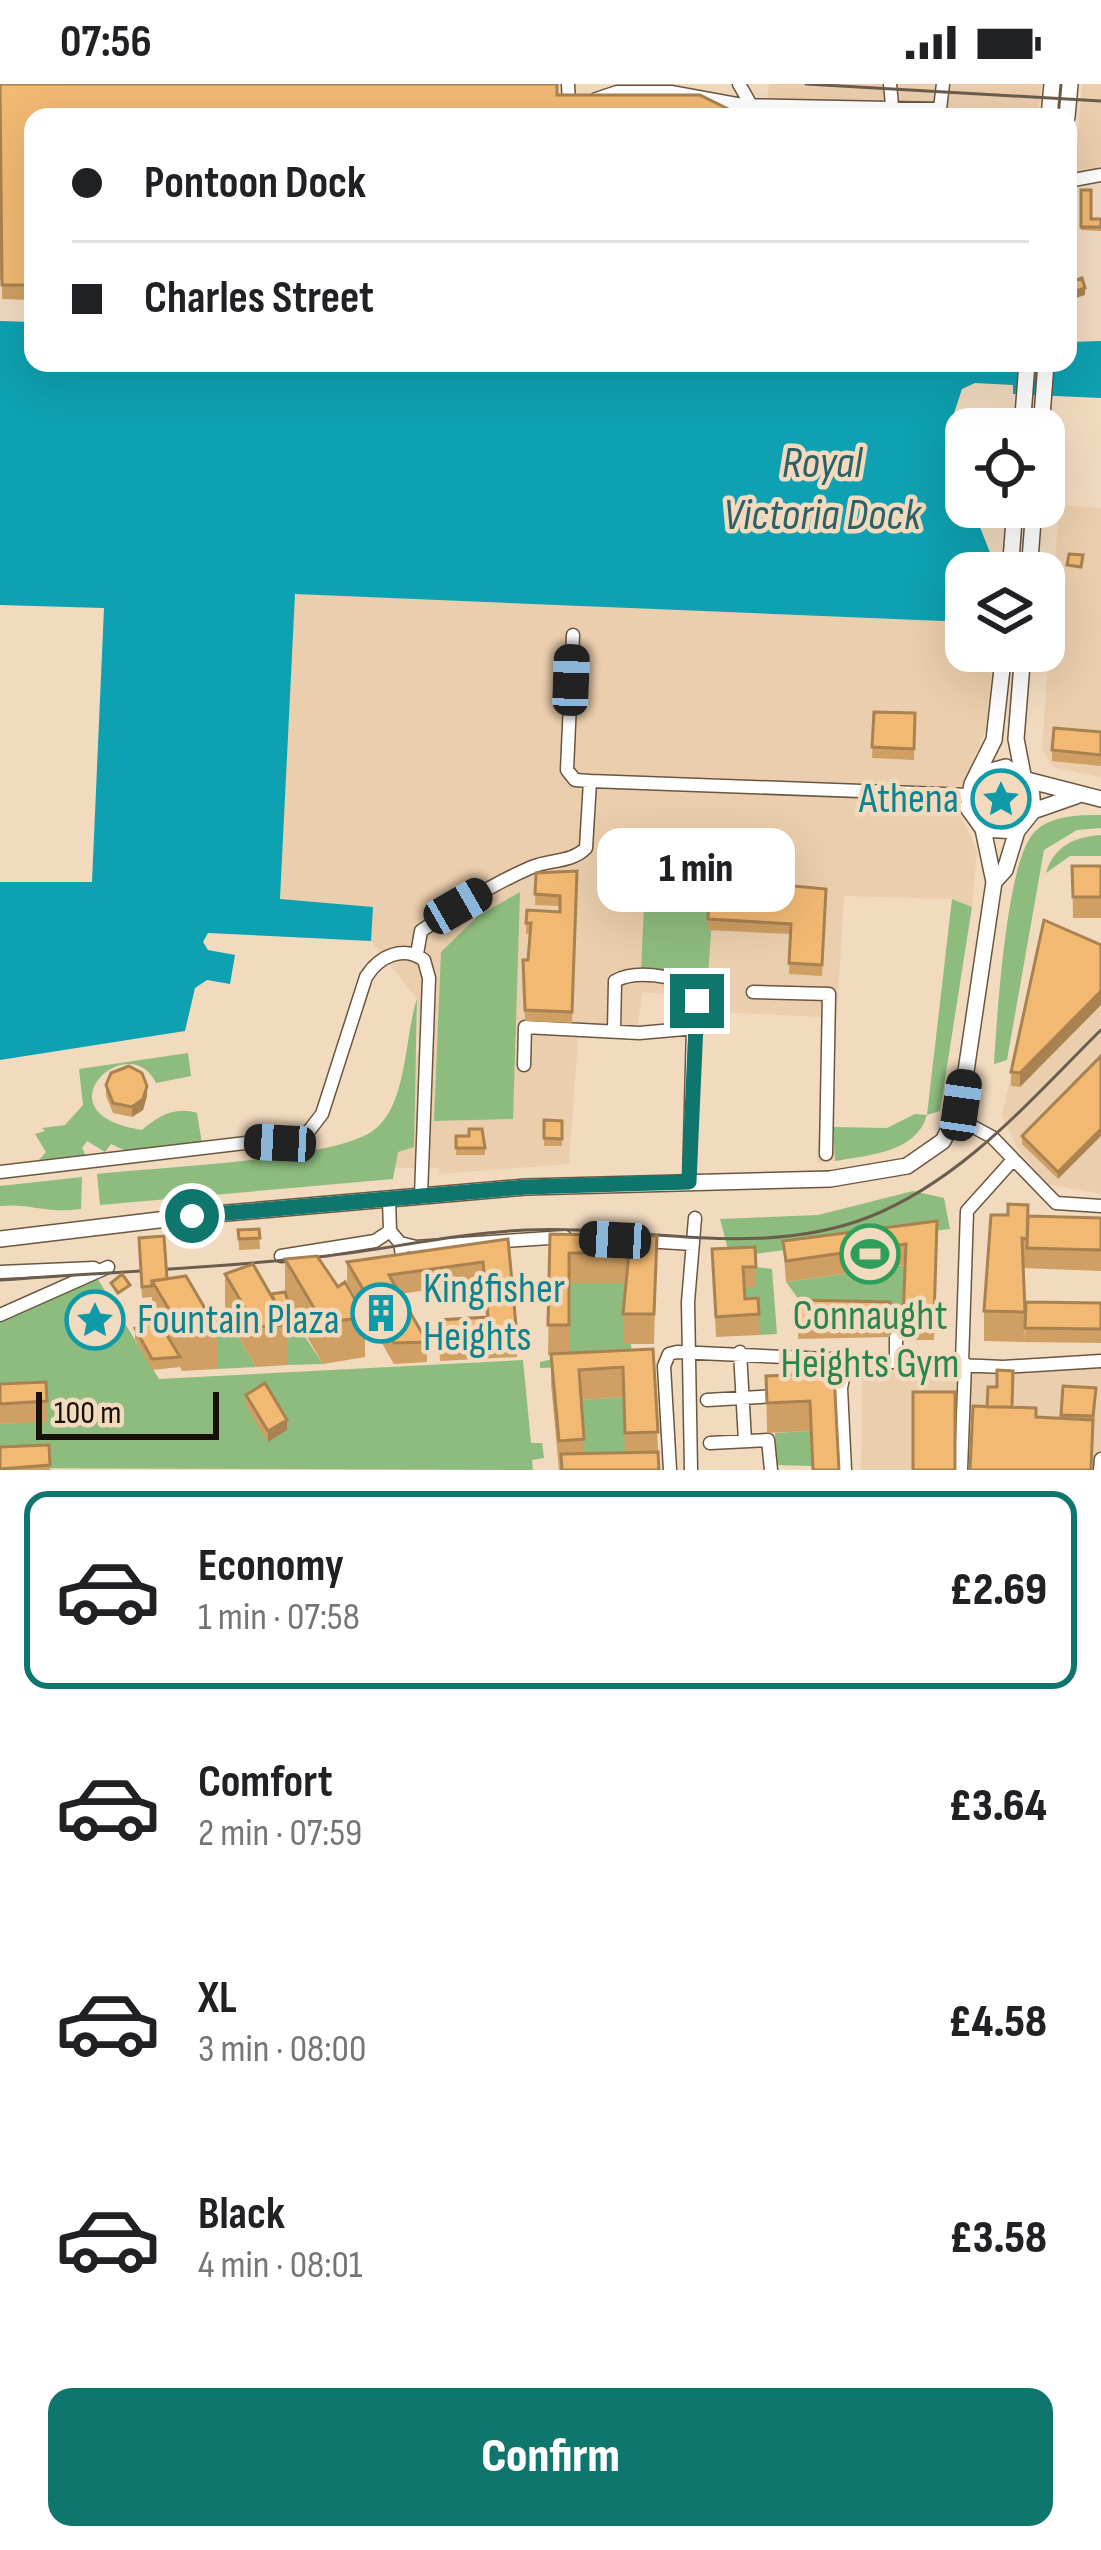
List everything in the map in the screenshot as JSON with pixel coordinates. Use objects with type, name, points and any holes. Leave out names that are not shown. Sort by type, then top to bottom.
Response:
[{"type":"main road","points":[[1024,408],[1026,372]]},
{"type":"main road","points":[[1043,408],[1045,372]]},
{"type":"main road","points":[[0,1239],[421,1196],[830,1179],[900,1168],[932,1151],[957,1118],[994,882],[983,829],[974,820],[968,795],[994,740],[1002,672]]},
{"type":"main road","points":[[1021,672],[1016,739],[1034,793],[1033,811]]},
{"type":"main road","points":[[980,774],[1006,767],[1076,796],[1101,799]]},
{"type":"main road","points":[[994,882],[1005,870],[1017,831],[1033,811],[1076,796]]},
{"type":"main road","points":[[983,829],[1017,831]]},
{"type":"street","points":[[568,84],[566,104],[617,92],[721,98],[743,108]]},
{"type":"street","points":[[677,84],[693,96]]},
{"type":"street","points":[[721,98],[737,84]]},
{"type":"street","points":[[890,84],[892,105]]},
{"type":"street","points":[[821,108],[910,108]]},
{"type":"street","points":[[572,635],[567,770],[575,780],[968,795]]},
{"type":"street","points":[[421,1196],[430,978],[417,955],[421,931],[518,873],[578,856],[586,848],[590,781]]},
{"type":"street","points":[[0,1172],[305,1136],[322,1114],[366,977],[386,957],[417,955]]},
{"type":"street","points":[[614,1030],[615,981],[627,974],[681,980],[694,988],[689,1182]]},
{"type":"street","points":[[753,992],[829,994],[826,1154]]},
{"type":"street","points":[[524,1065],[525,1027],[696,1028]]},
{"type":"street","points":[[957,1118],[992,1137],[1011,1162],[1056,1202],[1101,1206]]},
{"type":"street","points":[[961,1470],[968,1211],[1011,1162]]},
{"type":"street","points":[[389,1199],[390,1231],[400,1243],[405,1275]]},
{"type":"street","points":[[692,1470],[694,1218]]},
{"type":"street","points":[[280,1256],[375,1241],[390,1231]]},
{"type":"street","points":[[400,1243],[585,1238]]},
{"type":"street","points":[[631,1240],[692,1249]]},
{"type":"street","points":[[311,1268],[328,1250]]},
{"type":"street","points":[[0,1272],[107,1267],[0,1315]]},
{"type":"street","points":[[896,1337],[896,1361]]},
{"type":"street","points":[[670,1470],[664,1359],[690,1351],[963,1363],[1101,1361]]},
{"type":"street","points":[[740,1352],[745,1441]]},
{"type":"street","points":[[787,1353],[796,1377]]},
{"type":"street","points":[[845,1470],[834,1388],[847,1359]]},
{"type":"street","points":[[707,1400],[776,1396]]},
{"type":"street","points":[[710,1443],[768,1440],[771,1470]]},
{"type":"street","points":[[1100,1470],[1101,1459]]},
{"type":"shaded area","points":[[769,84],[1041,84],[1039,108],[766,108]]},
{"type":"shaded area","points":[[1082,84],[1101,84],[1101,165],[1087,176],[1077,174]]},
{"type":"shaded area","points":[[1065,505],[1101,508],[1101,777],[1053,767],[1042,749],[1047,672],[1065,672],[1065,552],[1056,552],[1057,528],[1065,528]]},
{"type":"shaded area","points":[[299,591],[945,621],[945,672],[992,672],[986,730],[962,786],[961,815],[977,851],[972,907],[952,899],[844,896],[832,1095],[835,1161],[817,1163],[824,1017],[712,1012],[712,1003],[642,992],[638,1026],[578,1038],[569,1164],[440,1174],[439,1168],[394,1168],[419,1046],[417,999],[371,941],[372,907],[280,899],[294,598]]},
{"type":"shaded area","points":[[1042,933],[1101,957],[1101,1194],[1048,1184],[1017,1148],[1002,1115]]},
{"type":"shaded area","points":[[1101,1358],[1101,1470],[861,1470],[862,1364],[1015,1370]]},
{"type":"green space","points":[[1000,778],[1015,784],[1021,799],[1015,814],[1000,820],[985,814],[979,799],[985,784]]},
{"type":"green space","points":[[1101,815],[1101,828],[1077,830],[1044,850],[1007,1060],[994,1064],[1004,944],[1023,852],[1046,823]]},
{"type":"green space","points":[[1101,835],[1101,856],[1070,856],[1046,873],[1066,845]]},
{"type":"green space","points":[[645,885],[714,889],[708,976],[641,971]]},
{"type":"green space","points":[[520,892],[513,1119],[434,1121],[441,952],[478,916]]},
{"type":"green space","points":[[952,899],[972,907],[940,1111],[927,1115]]},
{"type":"green space","points":[[417,999],[414,1147],[398,1152],[393,1179],[100,1205],[97,1174],[284,1156],[322,1149],[374,1130],[399,1087]]},
{"type":"green space","points":[[188,1053],[191,1076],[156,1083],[143,1068],[127,1064],[111,1069],[92,1093],[95,1108],[111,1121],[142,1130],[167,1114],[197,1113],[202,1143],[126,1151],[111,1144],[105,1152],[87,1141],[82,1148],[86,1156],[39,1160],[46,1152],[35,1134],[45,1131],[42,1128],[65,1125],[83,1105],[79,1069]]},
{"type":"green space","points":[[915,1114],[927,1115],[921,1128],[902,1145],[835,1161],[833,1127],[887,1128]]},
{"type":"green space","points":[[82,1177],[81,1209],[0,1206],[0,1186]]},
{"type":"green space","points":[[913,1191],[944,1198],[950,1229],[730,1257],[720,1219],[818,1215]]},
{"type":"green space","points":[[906,1265],[903,1338],[890,1337],[890,1316],[799,1314],[797,1297],[786,1282]]},
{"type":"green space","points":[[755,1267],[772,1269],[777,1334],[759,1335],[758,1319],[745,1320],[743,1288]]},
{"type":"green space","points":[[94,1273],[159,1379],[523,1360],[531,1443],[542,1443],[544,1458],[532,1460],[533,1470],[0,1468],[0,1424],[47,1421],[0,1405],[0,1320]]},
{"type":"green space","points":[[569,1283],[629,1283],[624,1343],[631,1344],[632,1364],[540,1368],[540,1362],[578,1353],[569,1352]]},
{"type":"green space","points":[[225,1314],[256,1367],[217,1369],[186,1316]]},
{"type":"green space","points":[[290,1314],[323,1364],[288,1365],[261,1320]]},
{"type":"green space","points":[[623,1397],[659,1470],[573,1470],[579,1400]]},
{"type":"green space","points":[[810,1431],[812,1466],[776,1465],[775,1433]]},
{"type":"water","name":"Royal Victoria Dock","points":[[0,321],[24,322],[24,372],[1077,372],[1077,342],[1101,341],[1101,398],[1013,394],[1013,385],[975,383],[962,389],[956,408],[945,408],[945,528],[980,528],[990,552],[945,552],[945,621],[295,594],[280,899],[373,907],[371,941],[208,933],[203,942],[208,950],[235,955],[230,984],[207,980],[195,988],[185,1031],[0,1060],[0,882],[92,882],[104,608],[0,605]]},
{"type":"building","points":[[0,84],[557,84],[557,95],[700,95],[726,108],[24,108],[24,285],[2,285]]},
{"type":"building","points":[[1081,190],[1091,190],[1091,219],[1101,219],[1101,227],[1081,227]]},
{"type":"building","points":[[1069,554],[1083,555],[1081,567],[1067,565]]},
{"type":"building","points":[[874,712],[915,713],[914,749],[872,747]]},
{"type":"building","points":[[1054,728],[1101,732],[1101,755],[1052,750]]},
{"type":"building","points":[[1072,866],[1101,866],[1101,897],[1073,897]]},
{"type":"building","points":[[577,871],[572,1012],[525,1010],[523,960],[528,960],[531,923],[526,923],[527,910],[560,912],[560,896],[535,894],[536,873]]},
{"type":"building","points":[[710,878],[826,889],[822,965],[789,963],[791,924],[708,919]]},
{"type":"building","points":[[1044,920],[1101,945],[1101,991],[1020,1073],[1011,1072]]},
{"type":"building","points":[[1101,1056],[1101,1129],[1058,1172],[1022,1136]]},
{"type":"building","points":[[129,1066],[142,1073],[147,1086],[143,1099],[132,1107],[113,1103],[106,1085],[111,1073]]},
{"type":"building","points":[[544,1120],[562,1121],[562,1139],[544,1138]]},
{"type":"building","points":[[469,1129],[482,1129],[485,1148],[456,1148],[456,1136],[469,1136]]},
{"type":"building","points":[[1008,1204],[1028,1205],[1027,1239],[1022,1238],[1025,1312],[984,1311],[991,1215],[1008,1215]]},
{"type":"building","points":[[1028,1216],[1101,1218],[1101,1250],[1027,1248]]},
{"type":"building","points":[[937,1221],[934,1319],[903,1319],[906,1244],[786,1261],[783,1241]]},
{"type":"building","points":[[259,1229],[260,1238],[239,1239],[238,1230]]},
{"type":"building","points":[[550,1234],[657,1236],[654,1314],[623,1314],[629,1253],[569,1253],[569,1325],[548,1325]]},
{"type":"building","points":[[164,1236],[167,1279],[142,1287],[139,1238]]},
{"type":"building","points":[[508,1239],[517,1336],[440,1341],[438,1320],[488,1317],[483,1262],[389,1275],[427,1342],[394,1343],[379,1317],[392,1310],[376,1311],[347,1262]]},
{"type":"building","points":[[755,1247],[756,1267],[743,1267],[745,1299],[758,1298],[759,1314],[716,1317],[712,1249]]},
{"type":"building","points":[[317,1256],[338,1287],[345,1282],[365,1317],[323,1323],[285,1259]]},
{"type":"building","points":[[253,1264],[288,1325],[256,1327],[225,1274]]},
{"type":"building","points":[[122,1274],[130,1285],[118,1293],[111,1283]]},
{"type":"building","points":[[186,1276],[217,1329],[182,1331],[152,1281]]},
{"type":"building","points":[[285,1292],[290,1307],[279,1309],[271,1294]]},
{"type":"building","points":[[799,1300],[890,1302],[890,1323],[798,1324]]},
{"type":"building","points":[[1026,1302],[1101,1303],[1101,1329],[1025,1328]]},
{"type":"building","points":[[156,1317],[180,1357],[152,1359],[135,1328]]},
{"type":"building","points":[[653,1349],[658,1432],[625,1433],[623,1367],[579,1370],[584,1439],[559,1441],[551,1354]]},
{"type":"building","points":[[997,1370],[1013,1371],[1012,1407],[987,1407],[988,1387],[997,1387]]},
{"type":"building","points":[[834,1373],[839,1470],[813,1470],[810,1401],[767,1403],[766,1376]]},
{"type":"building","points":[[46,1382],[47,1401],[0,1404],[0,1384]]},
{"type":"building","points":[[265,1383],[287,1420],[268,1431],[246,1395]]},
{"type":"building","points":[[1063,1386],[1096,1388],[1093,1416],[1061,1415]]},
{"type":"building","points":[[913,1392],[955,1392],[955,1470],[913,1470]]},
{"type":"building","points":[[973,1406],[1036,1408],[1036,1417],[1093,1420],[1091,1470],[970,1470]]},
{"type":"building","points":[[49,1445],[50,1465],[0,1469],[0,1447]]},
{"type":"building","points":[[658,1452],[659,1470],[562,1470],[561,1454]]},
{"type":"tram line","points":[[806,84],[1101,101]]},
{"type":"tram line","points":[[0,1280],[286,1260],[526,1230],[742,1239],[827,1230],[869,1217],[935,1182],[994,1136],[1101,1030]]},
{"type":"place","name":"Athena","points":[[1001,799]]},
{"type":"place","name":"Connaught Heights Gym","points":[[870,1254]]},
{"type":"place","name":"Kingfisher Heights","points":[[381,1313]]},
{"type":"place","name":"Fountain Plaza","points":[[95,1320]]},
{"type":"route","points":[[192,1216],[526,1187],[689,1182],[697,1001]]}]
